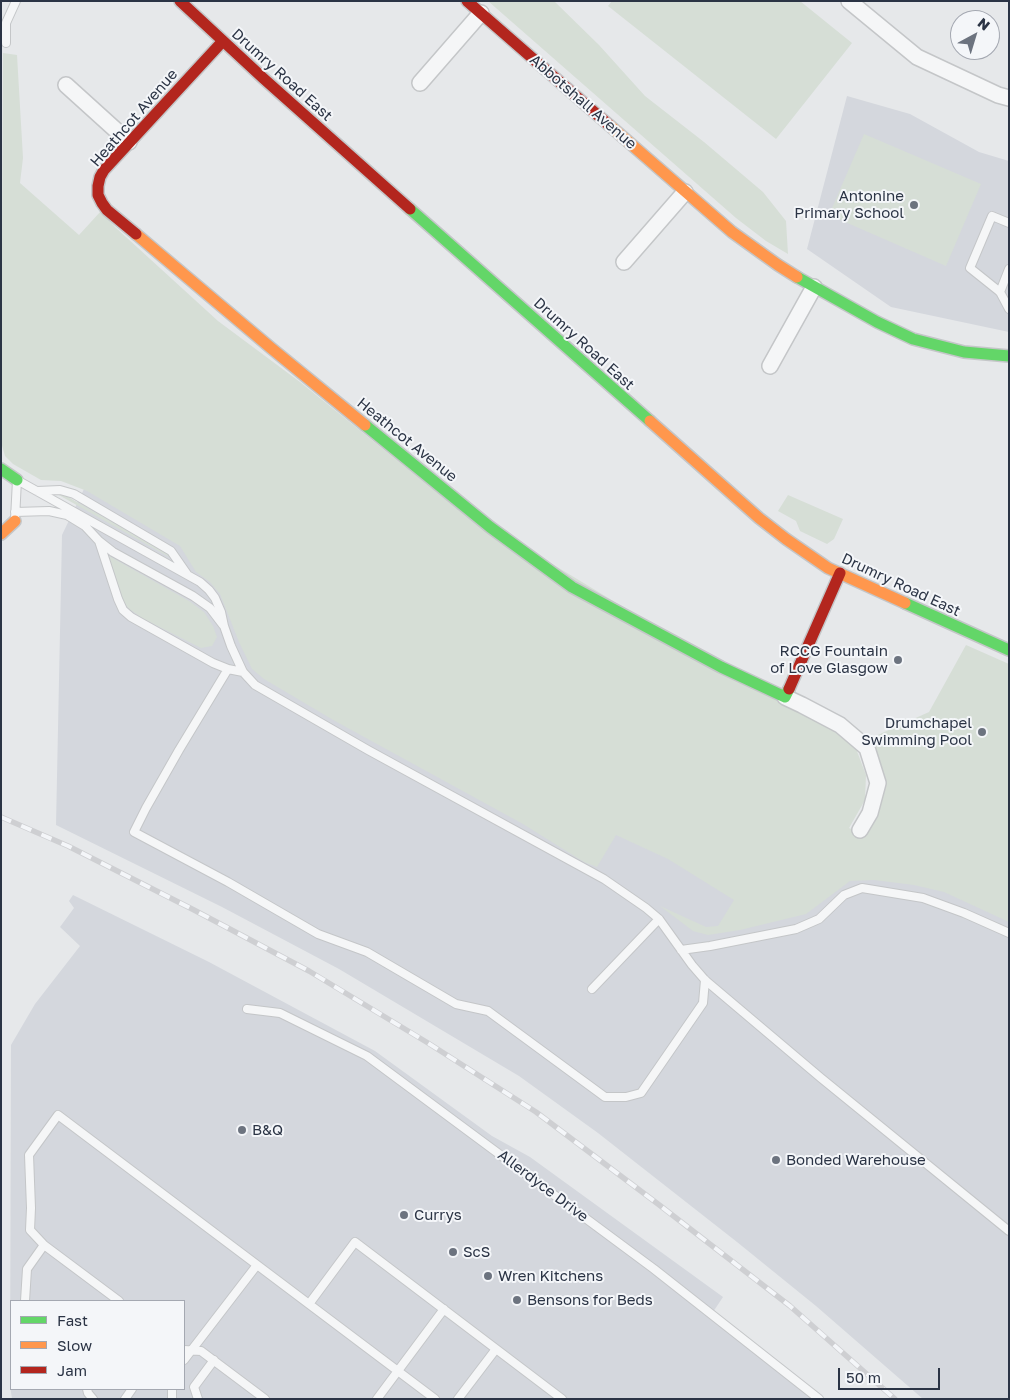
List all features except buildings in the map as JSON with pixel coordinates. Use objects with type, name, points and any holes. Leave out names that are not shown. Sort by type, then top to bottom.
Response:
[{"type":"street","name":"Drumry Road East","points":[[180,1],[222,42],[759,518],[828,568],[1009,650]]},
{"type":"street","name":"Abbotshall Avenue","points":[[467,1],[732,232],[778,265],[896,332],[913,339],[964,352],[1009,356]]},
{"type":"street","points":[[848,1],[917,57],[998,95],[1009,98]]},
{"type":"street","points":[[420,83],[481,13]]},
{"type":"street","name":"Heathcot Avenue","points":[[222,42],[104,170],[98,186],[98,195],[102,203],[115,217],[270,348],[490,527],[572,586],[721,667],[785,697]]},
{"type":"street","points":[[66,85],[129,142]]},
{"type":"street","points":[[624,262],[685,192]]},
{"type":"street","points":[[770,366],[814,287]]},
{"type":"street","points":[[1,469],[17,480]]},
{"type":"street","points":[[1,534],[15,517],[3,512]]},
{"type":"street","points":[[840,573],[785,697],[840,725],[867,748],[878,783],[870,813],[860,830]]},
{"type":"lane","points":[[6,43],[4,25],[8,1]]},
{"type":"lane","points":[[4,25],[16,1]]},
{"type":"lane","points":[[1009,223],[992,216],[970,268],[1000,292],[1009,309]]},
{"type":"lane","points":[[1000,292],[1009,269]]},
{"type":"lane","points":[[224,626],[210,608],[193,596],[113,552],[85,526],[67,515],[49,511],[28,512],[15,517],[17,480],[189,576],[209,590],[221,612],[224,626],[243,672],[255,686],[604,879],[646,908],[659,919],[705,980],[821,1078],[1009,1231]]},
{"type":"lane","points":[[37,491],[60,490],[74,494],[171,551],[189,576]]},
{"type":"lane","points":[[100,541],[123,610],[131,617],[228,669],[243,672]]},
{"type":"lane","points":[[228,669],[179,750],[134,832],[228,882],[318,934],[367,952],[456,1004],[488,1011],[605,1097],[626,1097],[642,1093],[703,1003],[705,980]]},
{"type":"lane","points":[[681,950],[796,929],[819,919],[844,895],[862,888],[923,898],[964,913],[1009,933]]},
{"type":"lane","points":[[592,989],[659,919]]},
{"type":"lane","name":"Allerdyce Drive","points":[[247,1009],[280,1013],[367,1056],[654,1269],[819,1399]]},
{"type":"lane","points":[[115,1300],[44,1245],[30,1230],[29,1156],[58,1115],[435,1399]]},
{"type":"lane","points":[[309,1304],[355,1242],[562,1399]]},
{"type":"lane","points":[[25,1300],[28,1269],[44,1245]]},
{"type":"lane","points":[[187,1350],[257,1265]]},
{"type":"lane","points":[[377,1399],[444,1309]]},
{"type":"lane","points":[[458,1399],[496,1349]]},
{"type":"lane","points":[[187,1350],[201,1351],[265,1399]]},
{"type":"lane","points":[[198,1399],[194,1387],[214,1360]]},
{"type":"shaded area","points":[[488,1],[554,1],[599,45],[645,96],[704,142],[763,192],[786,221],[788,254],[766,241],[736,218]]},
{"type":"shaded area","points":[[612,1],[800,1],[852,43],[776,139],[608,6]]},
{"type":"shaded area","points":[[3,53],[17,55],[23,158],[20,183],[79,235],[101,211],[115,227],[218,321],[300,382],[445,499],[785,705],[839,730],[855,746],[866,775],[865,800],[849,828],[865,835],[884,785],[878,756],[871,738],[929,712],[966,645],[1009,664],[1009,922],[944,892],[914,885],[874,880],[850,881],[806,914],[740,930],[708,935],[693,931],[660,906],[706,927],[718,926],[734,900],[668,859],[616,835],[597,867],[584,862],[523,824],[335,721],[264,679],[252,669],[220,594],[210,582],[196,572],[180,546],[87,491],[61,481],[41,480],[13,464],[5,456],[1,442]]},
{"type":"shaded area","name":"Antonine Primary School","points":[[847,96],[910,114],[979,152],[1009,161],[1009,332],[891,307],[807,249]]},
{"type":"shaded area","points":[[864,134],[981,184],[946,266],[829,215]]},
{"type":"shaded area","points":[[84,489],[850,831],[1009,911],[1009,1399],[923,1399],[816,1306],[737,1242],[598,1133],[519,1076],[339,969],[222,907],[56,825],[62,535]]},
{"type":"shaded area","points":[[57,494],[68,497],[166,552],[171,558]]},
{"type":"shaded area","points":[[788,495],[843,519],[834,539],[827,544],[800,531],[796,521],[778,511]]},
{"type":"shaded area","points":[[109,556],[189,601],[204,612],[213,626],[217,637],[212,646],[201,648],[142,618],[128,608],[122,599]]},
{"type":"shaded area","points":[[73,895],[209,962],[375,1051],[492,1136],[530,1157],[723,1297],[711,1315],[813,1399],[12,1399],[11,1390],[185,1390],[185,1300],[10,1300],[11,1045],[35,1004],[80,946],[60,927],[74,908],[69,901]]},
{"type":"railway","points":[[1,817],[68,846],[309,971],[428,1043],[536,1112],[790,1306],[895,1399]]},
{"type":"traffic: fast","points":[[410,209],[650,421]]},
{"type":"traffic: fast","points":[[797,277],[877,322],[913,339],[964,352],[1009,356]]},
{"type":"traffic: fast","points":[[365,425],[490,527],[572,587],[721,667],[785,697],[789,689]]},
{"type":"traffic: fast","points":[[1,469],[17,480]]},
{"type":"traffic: fast","points":[[905,603],[1009,650]]},
{"type":"traffic: slow","points":[[609,125],[732,232],[797,277]]},
{"type":"traffic: slow","points":[[136,234],[365,425]]},
{"type":"traffic: slow","points":[[650,421],[759,518],[786,539],[828,568],[905,603]]},
{"type":"traffic: slow","points":[[1,534],[15,521]]},
{"type":"traffic: jam","points":[[180,1],[410,209]]},
{"type":"traffic: jam","points":[[467,1],[609,125]]},
{"type":"traffic: jam","points":[[136,234],[107,210],[102,203],[98,195],[100,177],[104,170],[222,42]]},
{"type":"traffic: jam","points":[[789,689],[840,573]]},
{"type":"place","name":"Antonine Primary School","points":[[914,205]]},
{"type":"place","name":"RCCG Fountain of Love Glasgow","points":[[898,660]]},
{"type":"place","name":"Drumchapel Swimming Pool","points":[[982,732]]},
{"type":"place","name":"B&Q","points":[[242,1130]]},
{"type":"place","name":"Bonded Warehouse","points":[[776,1160]]},
{"type":"place","name":"Currys","points":[[404,1215]]},
{"type":"place","name":"ScS","points":[[453,1252]]},
{"type":"place","name":"Wren Kitchens","points":[[488,1276]]},
{"type":"place","name":"Bensons for Beds","points":[[517,1300]]}]
